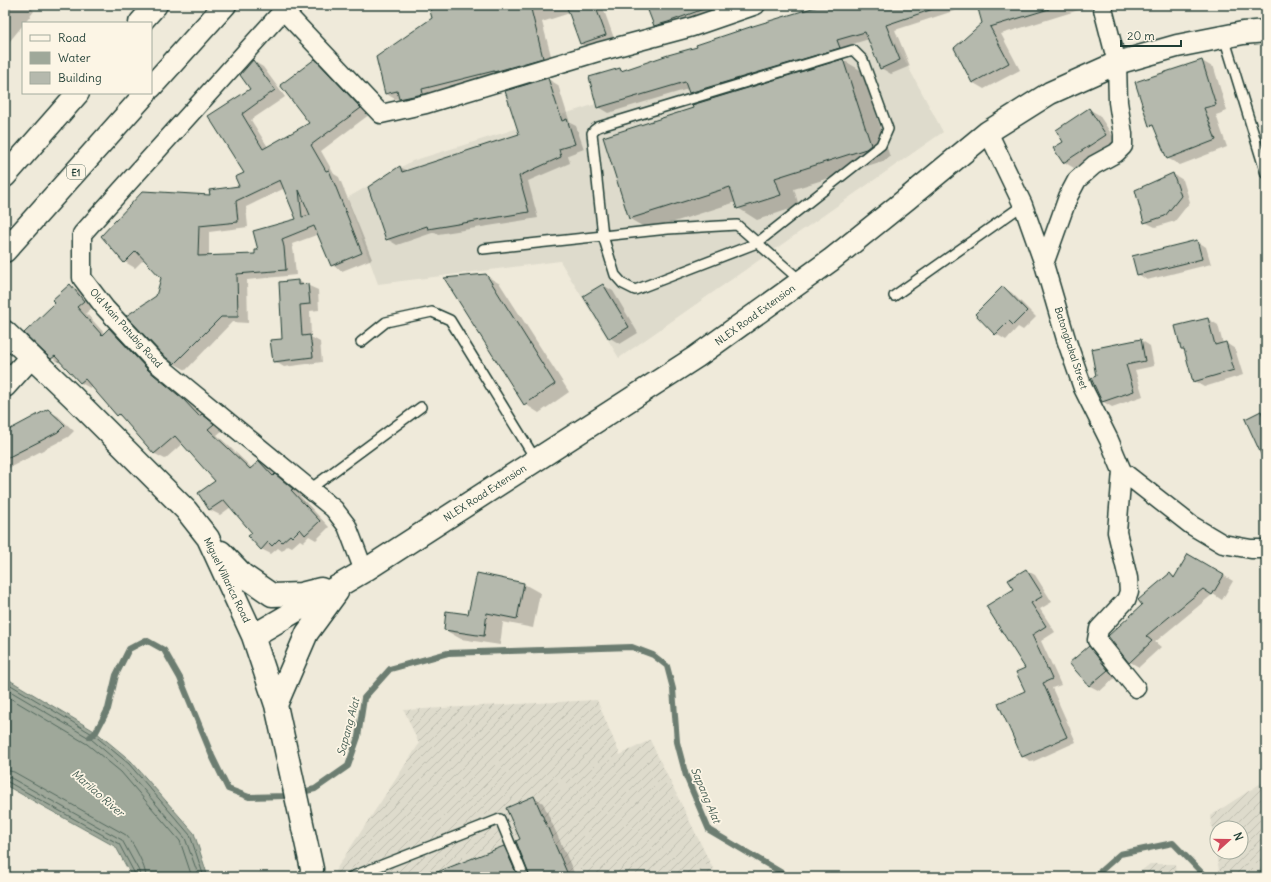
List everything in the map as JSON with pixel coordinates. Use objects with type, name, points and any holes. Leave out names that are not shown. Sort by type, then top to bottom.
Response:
[{"type":"main road","points":[[141,22],[156,5]]},
{"type":"main road","points":[[152,87],[225,5]]},
{"type":"main road","name":"NLEX Road Extension","points":[[254,636],[364,571],[696,358],[802,282],[988,132],[1050,93],[1117,63],[1177,46],[1266,31]]},
{"type":"main road","points":[[5,176],[77,94]]},
{"type":"main road","name":"E1","points":[[5,251],[145,94]]},
{"type":"main road","name":"Miguel Villarica Road","points":[[7,334],[186,510],[208,538],[254,636],[276,705],[312,869],[311,877]]},
{"type":"main road","points":[[5,386],[31,357]]},
{"type":"main road","points":[[208,538],[243,575],[272,595],[300,594],[345,582]]},
{"type":"main road","points":[[276,705],[307,633],[330,600],[345,582]]},
{"type":"street","points":[[286,8],[381,114],[426,104],[598,52],[692,27],[756,5]]},
{"type":"street","points":[[1044,264],[1068,197],[1077,180],[1094,165],[1116,153],[1123,146],[1123,134],[1118,102],[1117,63],[1102,5]]},
{"type":"street","name":"Old Main Patubig Road","points":[[286,8],[82,234],[82,278],[105,308],[155,362],[334,509],[347,526],[364,571]]},
{"type":"street","name":"Batongbakal Street","points":[[988,132],[1024,205],[1083,388],[1109,440],[1122,471],[1117,532],[1128,578],[1129,592],[1126,600],[1098,629],[1097,640],[1136,688]]},
{"type":"street","points":[[1122,471],[1191,525],[1223,544],[1251,549],[1266,549]]},
{"type":"lane","points":[[1224,37],[1266,174]]},
{"type":"lane","points":[[853,50],[863,60],[888,130],[881,145],[757,243],[636,290],[623,284],[615,275],[603,236],[592,133],[598,127],[853,50]]},
{"type":"lane","points":[[894,296],[1024,205]]},
{"type":"lane","points":[[482,249],[668,229],[737,225],[802,282]]},
{"type":"lane","points":[[361,342],[386,322],[432,312],[450,320],[536,460]]},
{"type":"lane","points":[[310,489],[421,407]]},
{"type":"lane","points":[[351,877],[500,820],[524,877]]},
{"type":"shaded area","points":[[881,16],[943,132],[619,358],[560,261],[378,284],[347,198],[412,161]]},
{"type":"shaded area","points":[[597,700],[620,755],[650,740],[717,877],[334,877],[335,871],[419,744],[404,710]]},
{"type":"shaded area","points":[[1266,780],[1266,877],[1220,877],[1217,860],[1249,860],[1249,820],[1211,820],[1210,816]]},
{"type":"shaded area","points":[[1150,864],[1175,864],[1176,877],[1130,877],[1137,874]]},
{"type":"water","name":"Marilao River","points":[[5,673],[11,681],[96,732],[131,761],[194,833],[208,877],[132,877],[116,847],[5,785]]},
{"type":"building","points":[[438,5],[530,5],[543,58],[494,72],[422,89],[423,94],[399,99],[397,91],[385,94],[376,57],[432,18],[430,11]]},
{"type":"building","points":[[566,5],[595,5],[606,35],[580,44]]},
{"type":"building","points":[[646,5],[709,5],[709,7],[654,26]]},
{"type":"building","points":[[822,5],[935,5],[936,8],[886,25],[900,60],[880,69],[865,32],[837,40],[840,48],[689,93],[685,82],[597,108],[589,77],[620,68],[621,71],[697,47],[696,45],[753,26]]},
{"type":"building","points":[[977,5],[1049,5],[1049,9],[990,27],[1009,63],[972,83],[954,48],[982,23]]},
{"type":"building","points":[[315,59],[361,108],[311,145],[326,171],[329,170],[362,253],[331,266],[314,226],[282,239],[286,270],[237,274],[238,317],[221,317],[174,364],[162,354],[126,316],[156,296],[161,278],[136,251],[124,263],[101,236],[143,191],[210,195],[209,190],[239,186],[235,177],[244,173],[208,116],[250,89],[240,75],[253,60],[275,90],[242,114],[263,149],[309,123],[280,85]],"holes":[[[280,180],[296,219],[253,231],[258,250],[255,250],[255,254],[198,256],[199,226],[238,222],[236,201]],[[299,190],[310,215],[302,217]]]},
{"type":"building","points":[[843,59],[871,145],[866,149],[775,178],[781,195],[737,209],[730,187],[629,219],[603,137],[693,108],[692,105]]},
{"type":"building","points":[[1202,60],[1216,105],[1204,108],[1216,140],[1167,159],[1153,125],[1149,126],[1135,82]]},
{"type":"building","points":[[548,78],[562,121],[567,119],[575,144],[559,149],[561,157],[519,176],[529,212],[428,229],[427,226],[386,240],[368,187],[400,166],[402,172],[519,134],[505,91]]},
{"type":"building","points":[[1089,108],[1106,135],[1063,163],[1053,148],[1063,142],[1056,130]]},
{"type":"building","points":[[1173,173],[1181,196],[1165,216],[1144,223],[1135,190]]},
{"type":"building","points":[[1197,240],[1202,259],[1137,275],[1132,256]]},
{"type":"building","points":[[486,274],[555,384],[524,405],[444,278]]},
{"type":"building","points":[[298,280],[298,285],[308,284],[310,304],[300,305],[302,336],[310,335],[313,357],[273,362],[270,340],[282,339],[279,282]]},
{"type":"building","points":[[70,284],[84,301],[77,307],[102,335],[109,328],[148,370],[183,399],[199,416],[202,414],[214,424],[208,429],[250,469],[259,461],[273,476],[275,474],[293,489],[291,490],[320,521],[305,535],[300,529],[292,537],[290,535],[282,542],[279,539],[272,546],[268,542],[261,550],[248,536],[252,533],[224,500],[209,510],[198,493],[215,481],[175,436],[154,454],[119,414],[117,416],[85,379],[80,383],[55,356],[51,359],[24,333],[55,303],[52,300]]},
{"type":"building","points":[[603,284],[629,327],[609,339],[583,296]]},
{"type":"building","points":[[1003,286],[1027,311],[1013,325],[1009,321],[995,335],[975,314]]},
{"type":"building","points":[[1208,318],[1215,345],[1226,342],[1234,370],[1193,382],[1184,349],[1181,349],[1175,326]]},
{"type":"building","points":[[1141,339],[1145,361],[1126,365],[1134,391],[1102,402],[1091,378],[1096,376],[1091,349]]},
{"type":"building","points":[[48,409],[65,425],[58,432],[5,459],[5,432]]},
{"type":"building","points":[[1261,411],[1266,422],[1266,465],[1245,419]]},
{"type":"building","points":[[1188,554],[1224,575],[1212,595],[1203,589],[1146,636],[1152,641],[1129,663],[1108,636],[1142,605],[1138,600],[1170,573],[1174,578]]},
{"type":"building","points":[[1026,569],[1043,596],[1031,603],[1046,626],[1032,635],[1052,679],[1043,683],[1067,737],[1022,757],[998,703],[1025,691],[1016,672],[1025,668],[986,606],[1014,589],[1008,580]]},
{"type":"building","points":[[477,573],[524,583],[517,619],[487,613],[484,636],[444,630],[446,611],[468,614]]},
{"type":"building","points":[[1089,646],[1108,670],[1089,686],[1069,663]]},
{"type":"building","points":[[534,796],[569,877],[530,877],[516,841],[520,839],[506,808]]},
{"type":"building","points":[[504,846],[518,877],[427,877],[427,876]]},
{"type":"waterway","name":"Sapang Alat","points":[[90,737],[96,732],[108,709],[116,675],[129,649],[146,640],[164,650],[180,678],[212,756],[228,789],[249,797],[285,796],[315,789],[348,766],[358,737],[364,698],[390,669],[448,653],[632,647],[653,655],[667,666],[673,689],[677,742],[686,776],[709,830],[789,877]]},
{"type":"waterway","name":"Sapang Alat","points":[[1094,877],[1120,854],[1173,843],[1204,875],[1204,877]]}]
